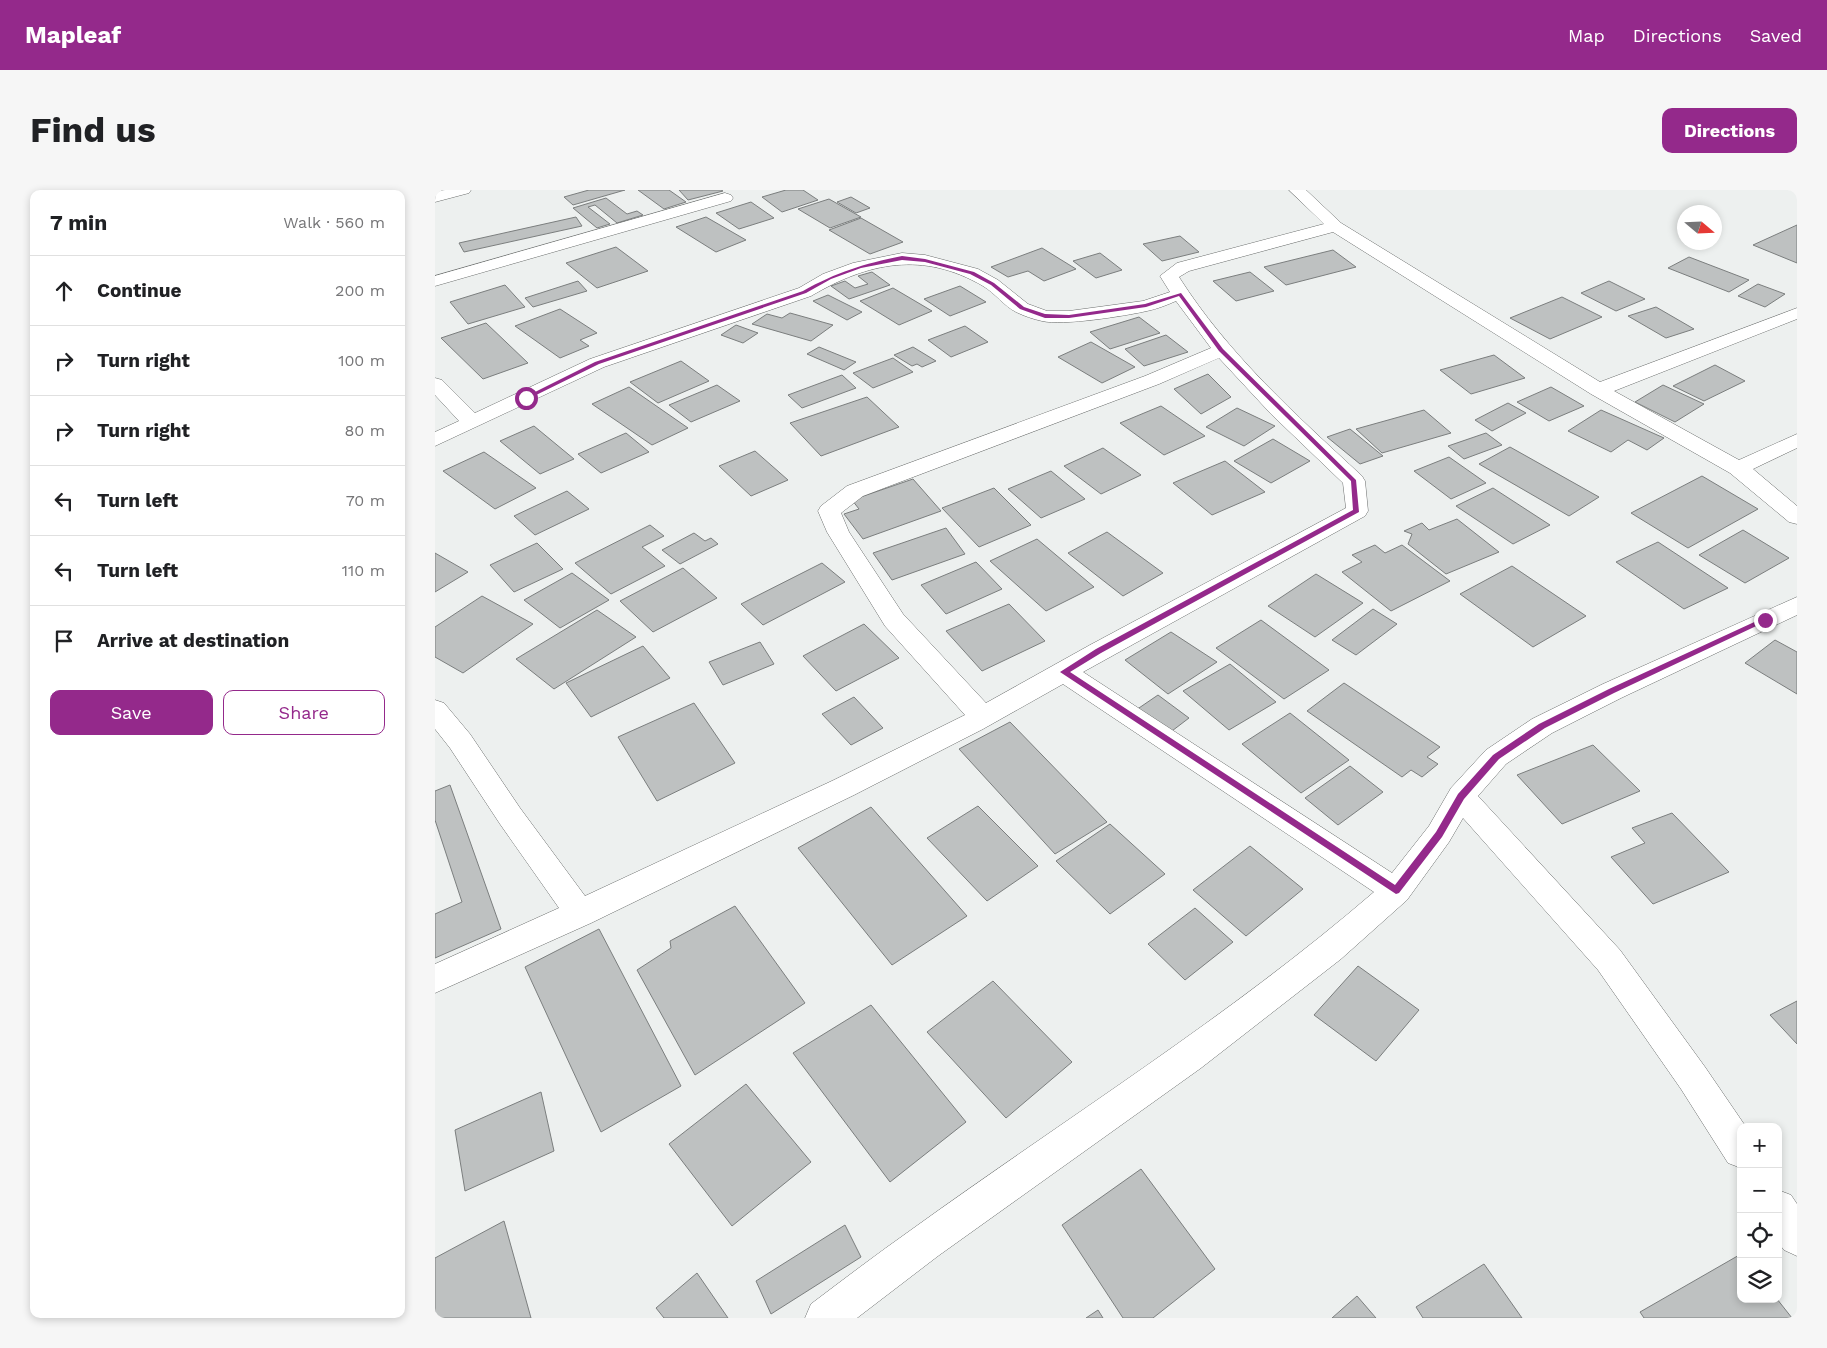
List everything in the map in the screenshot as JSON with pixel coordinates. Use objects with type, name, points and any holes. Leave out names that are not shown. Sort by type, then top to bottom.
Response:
[{"type":"street","points":[[435,197],[463,190]]},
{"type":"street","points":[[1297,190],[1335,226],[1599,390],[1738,468],[1797,517]]},
{"type":"street","points":[[435,281],[725,198]]},
{"type":"street","points":[[435,979],[580,914],[866,777],[1064,672],[1099,651],[1357,511],[1354,481],[1221,350],[1169,276],[1183,266],[1335,226]]},
{"type":"street","points":[[435,440],[597,363],[805,292],[829,278],[859,267],[902,258],[925,260],[972,273],[992,284],[1022,308],[1045,316],[1069,316],[1146,306],[1180,294]]},
{"type":"street","points":[[1599,390],[1797,313]]},
{"type":"street","points":[[982,716],[894,620],[859,567],[838,532],[829,512],[855,491],[1152,380],[1221,350]]},
{"type":"street","points":[[435,384],[472,422]]},
{"type":"street","points":[[1738,468],[1797,440]]},
{"type":"street","points":[[825,1318],[925,1243],[1189,1058],[1330,949],[1396,891],[1439,834],[1461,796],[1496,757],[1542,726],[1612,691],[1797,605]]},
{"type":"street","points":[[1064,672],[1396,891]]},
{"type":"street","points":[[435,710],[461,741],[580,914]]},
{"type":"street","points":[[1461,796],[1609,960],[1693,1078],[1737,1145]]},
{"type":"street","points":[[1781,1213],[1797,1237]]},
{"type":"building","points":[[589,190],[625,190],[573,205],[564,197]]},
{"type":"building","points":[[638,190],[669,190],[686,202],[664,209]]},
{"type":"building","points":[[679,190],[721,190],[723,191],[688,200]]},
{"type":"building","points":[[786,190],[803,190],[818,200],[782,212],[762,197]]},
{"type":"building","points":[[851,197],[870,208],[856,213],[837,202]]},
{"type":"building","points":[[606,198],[627,214],[637,211],[643,215],[617,223],[595,205],[588,207],[610,224],[597,228],[573,208]]},
{"type":"building","points":[[829,199],[861,217],[830,228],[798,209]]},
{"type":"building","points":[[751,202],[774,218],[739,229],[716,213]]},
{"type":"building","points":[[576,217],[582,226],[464,252],[459,243]]},
{"type":"building","points":[[706,217],[746,240],[716,252],[676,227]]},
{"type":"building","points":[[861,218],[903,242],[870,254],[829,230]]},
{"type":"building","points":[[1797,225],[1797,263],[1753,245]]},
{"type":"building","points":[[1180,236],[1199,252],[1162,261],[1143,244]]},
{"type":"building","points":[[616,247],[648,271],[597,288],[566,263]]},
{"type":"building","points":[[1042,248],[1076,269],[1044,281],[1028,271],[1008,277],[991,267]]},
{"type":"building","points":[[1333,250],[1356,267],[1286,285],[1264,267]]},
{"type":"building","points":[[1100,253],[1122,270],[1096,278],[1073,261]]},
{"type":"building","points":[[1689,257],[1749,280],[1729,292],[1668,268]]},
{"type":"building","points":[[872,272],[890,285],[849,299],[831,286],[845,281],[855,288],[868,284],[858,276]]},
{"type":"building","points":[[1250,272],[1274,291],[1236,301],[1213,281]]},
{"type":"building","points":[[578,281],[587,291],[533,307],[525,298]]},
{"type":"building","points":[[1609,281],[1645,299],[1616,311],[1581,293]]},
{"type":"building","points":[[1758,284],[1785,294],[1765,307],[1738,296]]},
{"type":"building","points":[[505,285],[525,307],[468,324],[450,302]]},
{"type":"building","points":[[960,286],[986,302],[950,316],[924,299]]},
{"type":"building","points":[[893,288],[932,311],[899,325],[860,301]]},
{"type":"building","points":[[828,295],[862,312],[847,320],[813,301]]},
{"type":"building","points":[[1562,297],[1602,317],[1550,339],[1510,318]]},
{"type":"building","points":[[1656,307],[1694,329],[1666,338],[1628,316]]},
{"type":"building","points":[[560,309],[597,333],[580,340],[589,346],[560,358],[515,326]]},
{"type":"building","points":[[790,313],[833,325],[811,341],[752,324],[767,314],[782,318]]},
{"type":"building","points":[[1139,317],[1160,333],[1110,349],[1090,332]]},
{"type":"building","points":[[486,323],[528,363],[483,379],[441,338]]},
{"type":"building","points":[[736,325],[758,333],[743,343],[721,335]]},
{"type":"building","points":[[965,326],[988,342],[951,357],[928,340]]},
{"type":"building","points":[[1166,335],[1188,352],[1144,366],[1125,349]]},
{"type":"building","points":[[1091,342],[1135,367],[1102,383],[1058,357]]},
{"type":"building","points":[[819,347],[856,362],[844,370],[807,354]]},
{"type":"building","points":[[913,347],[936,361],[922,367],[917,364],[912,366],[894,355]]},
{"type":"building","points":[[1494,355],[1525,378],[1471,394],[1440,370]]},
{"type":"building","points":[[893,358],[913,372],[873,388],[853,373]]},
{"type":"building","points":[[681,361],[709,381],[658,403],[630,382]]},
{"type":"building","points":[[1715,365],[1745,381],[1704,401],[1673,386]]},
{"type":"building","points":[[1208,374],[1231,397],[1201,414],[1174,389]]},
{"type":"building","points":[[842,375],[856,388],[802,408],[788,395]]},
{"type":"building","points":[[717,385],[740,401],[691,422],[669,405]]},
{"type":"building","points":[[1663,385],[1704,404],[1675,422],[1635,402]]},
{"type":"building","points":[[629,387],[688,428],[652,445],[592,404]]},
{"type":"building","points":[[1551,387],[1584,406],[1549,421],[1517,402]]},
{"type":"building","points":[[867,397],[899,427],[821,456],[790,423]]},
{"type":"building","points":[[1508,403],[1526,413],[1492,431],[1475,420]]},
{"type":"building","points":[[1161,406],[1205,436],[1164,455],[1120,423]]},
{"type":"building","points":[[1237,408],[1275,426],[1244,446],[1206,427]]},
{"type":"building","points":[[1424,410],[1451,433],[1382,453],[1356,429]]},
{"type":"building","points":[[1601,410],[1664,438],[1647,450],[1628,440],[1611,452],[1568,431]]},
{"type":"building","points":[[534,426],[574,459],[540,474],[500,441]]},
{"type":"building","points":[[1350,429],[1383,456],[1360,464],[1327,437]]},
{"type":"building","points":[[626,433],[649,452],[601,473],[578,454]]},
{"type":"building","points":[[1486,433],[1502,445],[1464,459],[1448,446]]},
{"type":"building","points":[[1273,439],[1310,461],[1271,483],[1234,461]]},
{"type":"building","points":[[1510,447],[1599,497],[1569,516],[1479,464]]},
{"type":"building","points":[[1103,448],[1141,475],[1101,494],[1064,466]]},
{"type":"building","points":[[755,451],[788,480],[751,496],[719,466]]},
{"type":"building","points":[[484,452],[536,488],[495,509],[443,471]]},
{"type":"building","points":[[1449,457],[1486,483],[1451,499],[1414,471]]},
{"type":"building","points":[[1225,461],[1265,492],[1212,515],[1173,483]]},
{"type":"building","points":[[1051,471],[1085,499],[1041,518],[1008,489]]},
{"type":"building","points":[[1702,476],[1758,509],[1688,548],[1631,513]]},
{"type":"building","points":[[913,479],[941,511],[863,539],[844,514],[859,509],[852,500]]},
{"type":"building","points":[[994,488],[1031,525],[979,547],[942,508]]},
{"type":"building","points":[[1493,488],[1550,525],[1513,544],[1456,506]]},
{"type":"building","points":[[567,491],[589,509],[535,535],[514,516]]},
{"type":"building","points":[[1457,519],[1499,552],[1446,574],[1408,544],[1412,534],[1404,531],[1422,523],[1429,530]]},
{"type":"building","points":[[650,525],[664,536],[642,547],[665,566],[611,594],[575,563]]},
{"type":"building","points":[[946,528],[965,554],[892,580],[873,553]]},
{"type":"building","points":[[1743,530],[1789,558],[1745,583],[1699,555]]},
{"type":"building","points":[[1107,532],[1163,573],[1123,596],[1068,553]]},
{"type":"building","points":[[694,533],[705,541],[711,538],[718,544],[680,564],[662,550]]},
{"type":"building","points":[[1037,539],[1094,587],[1046,611],[990,561]]},
{"type":"building","points":[[1658,542],[1728,588],[1684,609],[1616,562]]},
{"type":"building","points":[[537,543],[563,569],[514,592],[490,565]]},
{"type":"building","points":[[1375,545],[1385,553],[1402,545],[1450,581],[1391,611],[1342,572],[1362,562],[1352,555]]},
{"type":"building","points":[[435,553],[468,572],[435,592]]},
{"type":"building","points":[[976,562],[1002,589],[946,614],[921,585]]},
{"type":"building","points":[[822,563],[845,582],[763,625],[741,604]]},
{"type":"building","points":[[1512,566],[1586,616],[1533,647],[1460,594]]},
{"type":"building","points":[[683,568],[717,598],[653,632],[620,601]]},
{"type":"building","points":[[572,573],[609,600],[560,628],[524,600]]},
{"type":"building","points":[[1316,574],[1363,603],[1315,637],[1268,606]]},
{"type":"building","points":[[482,596],[533,624],[463,673],[435,657],[435,627]]},
{"type":"building","points":[[1009,604],[1045,641],[982,671],[946,631]]},
{"type":"building","points":[[1373,609],[1397,624],[1356,655],[1332,640]]},
{"type":"building","points":[[597,610],[636,637],[554,689],[516,659]]},
{"type":"building","points":[[1261,620],[1329,670],[1284,699],[1216,648]]},
{"type":"building","points":[[864,624],[899,658],[836,691],[803,656]]},
{"type":"building","points":[[1171,632],[1217,662],[1168,694],[1125,660]]},
{"type":"building","points":[[1775,640],[1797,652],[1797,694],[1745,663]]},
{"type":"building","points":[[760,642],[774,664],[723,685],[709,662]]},
{"type":"building","points":[[643,646],[670,678],[591,717],[566,683]]},
{"type":"building","points":[[1230,664],[1276,702],[1229,730],[1183,691]]},
{"type":"building","points":[[1344,683],[1440,747],[1427,757],[1438,764],[1422,777],[1411,770],[1402,777],[1307,711]]},
{"type":"building","points":[[1158,695],[1189,718],[1168,734],[1136,710]]},
{"type":"building","points":[[854,697],[883,728],[851,745],[822,714]]},
{"type":"building","points":[[694,703],[735,763],[657,801],[618,737]]},
{"type":"building","points":[[1290,713],[1349,760],[1301,793],[1242,744]]},
{"type":"building","points":[[1010,722],[1107,822],[1055,854],[959,749]]},
{"type":"building","points":[[1593,745],[1640,791],[1562,824],[1517,775]]},
{"type":"building","points":[[1350,766],[1383,792],[1338,825],[1305,798]]},
{"type":"building","points":[[450,785],[501,929],[435,958],[435,914],[462,902],[435,820],[435,791]]},
{"type":"building","points":[[978,806],[1038,866],[987,901],[927,838]]},
{"type":"building","points":[[871,807],[967,916],[892,965],[798,848]]},
{"type":"building","points":[[1672,813],[1729,872],[1653,904],[1611,857],[1645,843],[1632,828]]},
{"type":"building","points":[[1110,824],[1165,874],[1110,914],[1056,861]]},
{"type":"building","points":[[1250,846],[1303,889],[1246,936],[1193,890]]},
{"type":"building","points":[[735,906],[805,1003],[695,1075],[637,970],[671,948],[670,941]]},
{"type":"building","points":[[1195,908],[1233,942],[1185,980],[1148,944]]},
{"type":"building","points":[[599,929],[681,1086],[601,1132],[525,967]]},
{"type":"building","points":[[1358,966],[1419,1010],[1376,1061],[1314,1015]]},
{"type":"building","points":[[993,981],[1072,1062],[1006,1118],[927,1032]]},
{"type":"building","points":[[1797,1001],[1797,1044],[1770,1015]]},
{"type":"building","points":[[871,1005],[966,1122],[890,1182],[793,1053]]},
{"type":"building","points":[[746,1084],[811,1162],[732,1226],[669,1144]]},
{"type":"building","points":[[541,1092],[554,1151],[465,1191],[455,1130]]},
{"type":"building","points":[[1141,1169],[1215,1269],[1153,1318],[1123,1318],[1062,1225]]},
{"type":"building","points":[[504,1221],[531,1318],[435,1318],[435,1258]]},
{"type":"building","points":[[845,1225],[861,1257],[771,1314],[756,1281]]},
{"type":"building","points":[[1737,1256],[1737,1303],[1780,1303],[1792,1318],[1644,1318],[1640,1312]]},
{"type":"building","points":[[1484,1264],[1522,1318],[1423,1318],[1416,1307]]},
{"type":"building","points":[[697,1273],[728,1318],[664,1318],[656,1308]]},
{"type":"building","points":[[1357,1296],[1376,1318],[1332,1318]]},
{"type":"building","points":[[1098,1310],[1103,1318],[1086,1318]]},
{"type":"route","points":[[526,398],[597,363],[805,292],[829,278],[859,267],[902,258],[925,260],[972,273],[992,284],[1022,308],[1045,316],[1069,316],[1146,306],[1180,294],[1221,350],[1304,434],[1354,481],[1357,511],[1099,651],[1064,672],[1396,891],[1439,834],[1461,796],[1496,757],[1542,726],[1612,691],[1765,620]]}]
